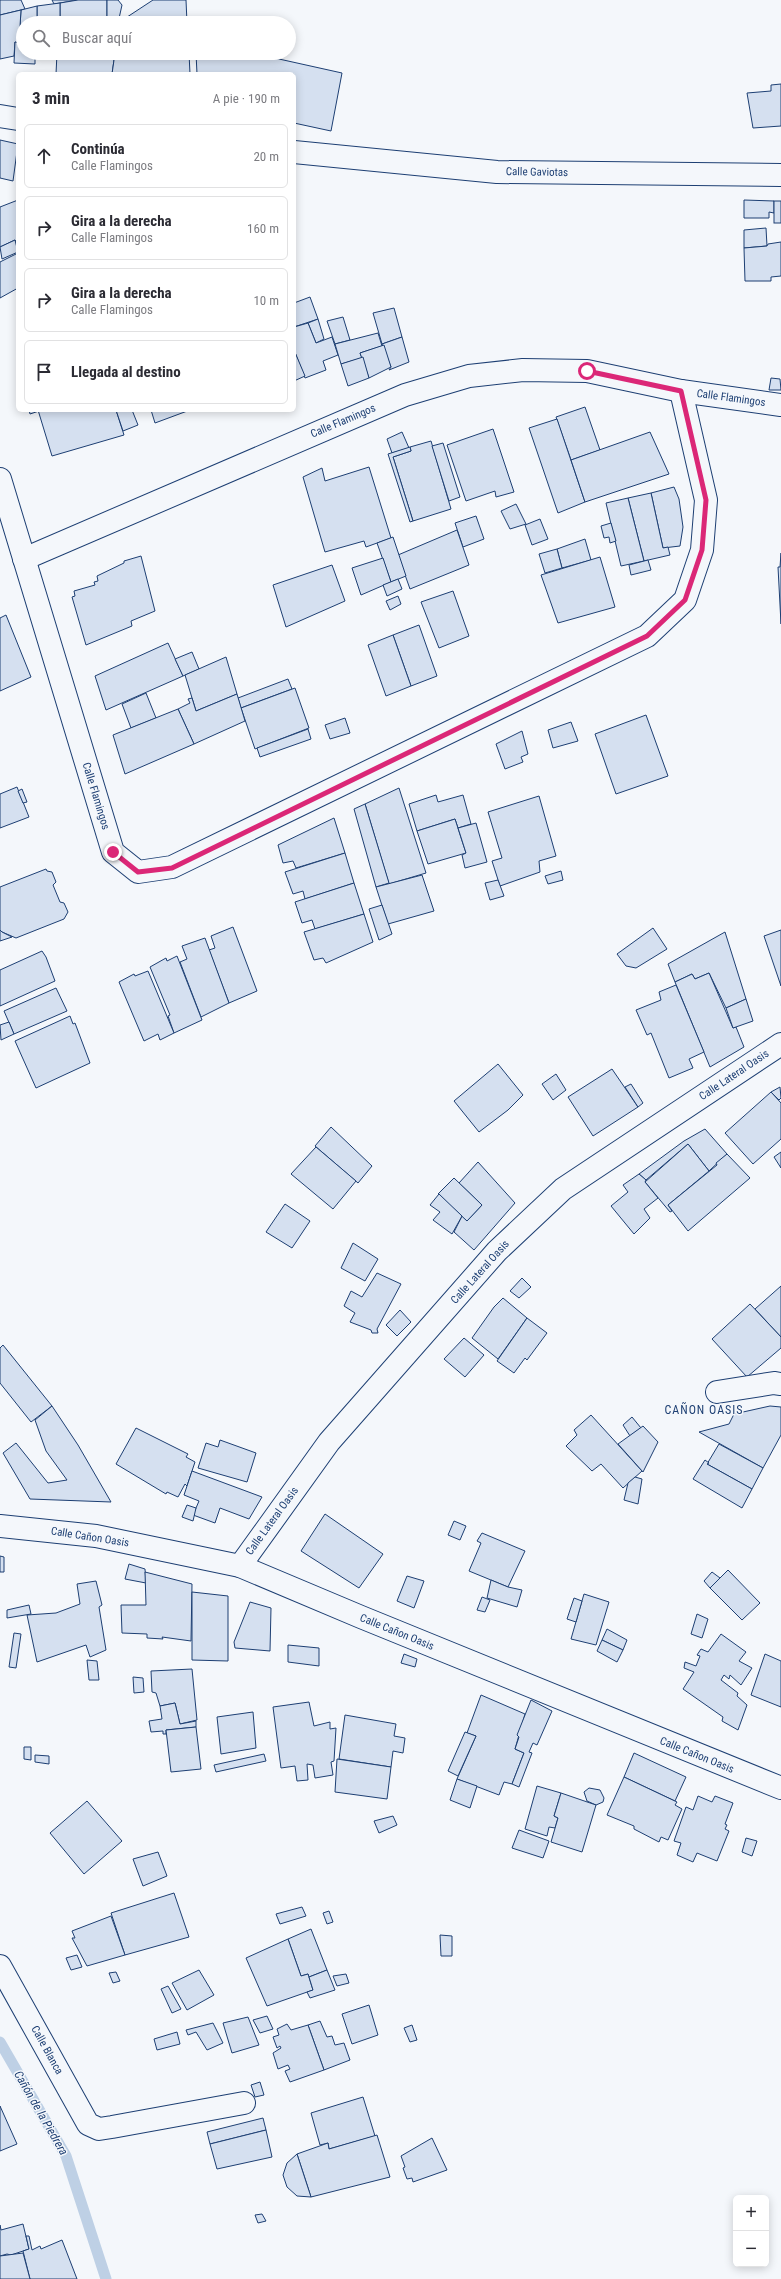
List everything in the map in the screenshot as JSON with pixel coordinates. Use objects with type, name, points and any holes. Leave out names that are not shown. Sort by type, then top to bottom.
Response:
[{"type":"street","points":[[0,116],[16,120]]},
{"type":"street","name":"Calle Gaviotas","points":[[296,152],[497,172],[781,175]]},
{"type":"street","name":"Calle Flamingos","points":[[24,559],[405,395],[469,376],[523,370],[587,371],[681,391],[781,405]]},
{"type":"street","name":"Calle Flamingos","points":[[0,479],[113,852],[138,872],[172,868],[647,636],[685,600],[702,550],[706,500],[681,391]]},
{"type":"street","name":"Calle Lateral Oasis","points":[[240,1566],[329,1442],[497,1251],[563,1189],[781,1044]]},
{"type":"street","points":[[717,1392],[774,1383],[781,1384]]},
{"type":"street","name":"Calle Cañon Oasis","points":[[0,1526],[96,1536],[240,1566],[368,1620],[781,1788]]},
{"type":"street","name":"Calle Blanca","points":[[0,1966],[88,2124],[99,2129],[244,2103]]},
{"type":"building","points":[[0,0],[21,0],[25,9],[0,15]]},
{"type":"building","points":[[52,0],[78,0],[54,4]]},
{"type":"building","points":[[78,0],[107,0],[107,16],[60,16],[60,3]]},
{"type":"building","points":[[107,0],[118,0],[122,5],[120,16],[107,16]]},
{"type":"building","points":[[153,0],[186,0],[187,16],[129,16]]},
{"type":"building","points":[[60,3],[60,16],[37,16],[37,6]]},
{"type":"building","points":[[37,6],[37,16],[21,16],[21,10]]},
{"type":"building","points":[[21,10],[21,16],[16,16],[16,42],[14,56],[0,59],[0,15]]},
{"type":"building","points":[[15,42],[16,60],[35,60],[35,64],[14,63]]},
{"type":"building","points":[[57,60],[114,60],[112,72],[56,72]]},
{"type":"building","points":[[114,60],[189,60],[190,72],[112,72]]},
{"type":"building","points":[[196,60],[284,60],[342,73],[331,131],[296,123],[296,72],[197,72]]},
{"type":"building","points":[[781,84],[781,126],[753,128],[747,93],[771,91],[771,85]]},
{"type":"building","points":[[0,140],[16,144],[16,159],[13,181],[0,178]]},
{"type":"building","points":[[744,200],[774,201],[774,213],[769,212],[769,218],[744,218]]},
{"type":"building","points":[[16,201],[16,242],[15,240],[0,247],[0,207]]},
{"type":"building","points":[[774,201],[781,201],[781,223],[774,223]]},
{"type":"building","points":[[766,228],[767,246],[744,248],[744,230]]},
{"type":"building","points":[[15,240],[16,253],[2,259],[0,247]]},
{"type":"building","points":[[781,242],[781,276],[771,277],[771,281],[745,281],[744,248],[767,246],[768,244]]},
{"type":"building","points":[[16,254],[16,289],[0,298],[0,262]]},
{"type":"building","points":[[310,297],[318,319],[296,326],[296,302]]},
{"type":"building","points":[[394,308],[402,337],[382,344],[373,313]]},
{"type":"building","points":[[343,317],[350,340],[335,344],[327,321]]},
{"type":"building","points":[[318,319],[324,339],[316,343],[308,323]]},
{"type":"building","points":[[308,323],[316,343],[332,337],[338,355],[323,361],[326,370],[305,378],[296,355],[296,326]]},
{"type":"building","points":[[378,333],[382,346],[360,353],[362,358],[341,364],[335,344]]},
{"type":"building","points":[[402,337],[409,362],[389,370],[391,367],[382,344]]},
{"type":"building","points":[[384,345],[391,367],[369,378],[360,353]]},
{"type":"building","points":[[296,355],[305,376],[296,380]]},
{"type":"building","points":[[363,357],[369,378],[348,386],[341,364]]},
{"type":"building","points":[[771,378],[780,379],[781,390],[769,390]]},
{"type":"building","points":[[585,407],[600,450],[571,460],[556,417]]},
{"type":"building","points":[[39,412],[117,412],[124,435],[52,456]]},
{"type":"building","points":[[117,412],[133,412],[138,425],[123,431]]},
{"type":"building","points":[[152,412],[185,412],[155,423]]},
{"type":"building","points":[[557,419],[585,502],[558,513],[529,428]]},
{"type":"building","points":[[493,429],[514,492],[496,497],[495,491],[466,501],[447,445]]},
{"type":"building","points":[[402,432],[409,448],[392,453],[387,439]]},
{"type":"building","points":[[650,432],[669,474],[585,502],[571,460]]},
{"type":"building","points":[[431,441],[451,509],[413,521],[393,457],[411,451],[410,447]]},
{"type":"building","points":[[443,443],[460,497],[449,501],[432,446]]},
{"type":"building","points":[[410,447],[411,451],[393,457],[413,521],[410,522],[388,454]]},
{"type":"building","points":[[369,467],[391,538],[366,547],[364,541],[325,552],[303,477],[322,468],[325,481]]},
{"type":"building","points":[[674,487],[679,499],[683,527],[680,546],[663,548],[651,493]]},
{"type":"building","points":[[651,493],[663,548],[668,547],[670,555],[644,561],[628,498]]},
{"type":"building","points":[[628,498],[644,561],[621,566],[606,503]]},
{"type":"building","points":[[516,504],[526,524],[510,529],[501,511]]},
{"type":"building","points":[[476,516],[484,539],[463,547],[455,523]]},
{"type":"building","points":[[540,519],[548,539],[532,545],[525,525]]},
{"type":"building","points":[[611,523],[616,541],[610,543],[609,537],[604,538],[601,526]]},
{"type":"building","points":[[457,530],[469,565],[410,589],[398,555]]},
{"type":"building","points":[[393,537],[406,576],[391,582],[377,543]]},
{"type":"building","points":[[585,539],[591,560],[562,568],[557,549]]},
{"type":"building","points":[[557,549],[562,568],[545,573],[539,554]]},
{"type":"building","points":[[781,553],[781,624],[778,567],[780,567]]},
{"type":"building","points":[[141,556],[155,611],[131,621],[132,626],[86,645],[72,597],[75,596],[74,591],[95,585],[94,582],[98,581],[97,576],[124,563],[124,561]]},
{"type":"building","points":[[600,557],[615,607],[558,623],[541,575]]},
{"type":"building","points":[[383,558],[391,582],[361,595],[352,568]]},
{"type":"building","points":[[648,560],[651,570],[631,575],[629,565]]},
{"type":"building","points":[[332,565],[345,601],[286,627],[273,585]]},
{"type":"building","points":[[398,579],[402,589],[387,596],[383,585]]},
{"type":"building","points":[[453,591],[469,636],[439,648],[421,602]]},
{"type":"building","points":[[398,596],[401,604],[390,610],[386,601]]},
{"type":"building","points":[[6,615],[31,677],[0,691],[0,618]]},
{"type":"building","points":[[419,625],[437,676],[411,686],[393,635]]},
{"type":"building","points":[[393,635],[411,686],[386,696],[368,645]]},
{"type":"building","points":[[168,643],[183,676],[106,710],[95,676]]},
{"type":"building","points":[[192,652],[199,669],[183,676],[175,659]]},
{"type":"building","points":[[226,657],[237,694],[196,711],[185,675]]},
{"type":"building","points":[[288,679],[292,689],[241,708],[238,698]]},
{"type":"building","points":[[295,688],[309,728],[255,749],[241,708]]},
{"type":"building","points":[[146,693],[156,718],[131,728],[122,704]]},
{"type":"building","points":[[237,694],[245,721],[194,744],[178,709],[190,703],[188,699],[192,698],[196,711]]},
{"type":"building","points":[[178,709],[194,744],[125,774],[113,735]]},
{"type":"building","points":[[646,715],[668,776],[616,794],[595,734]]},
{"type":"building","points":[[345,718],[350,733],[330,739],[325,725]]},
{"type":"building","points":[[571,722],[578,741],[553,748],[548,730]]},
{"type":"building","points":[[308,729],[311,739],[260,757],[257,748]]},
{"type":"building","points":[[522,731],[528,754],[521,757],[523,762],[505,769],[496,744]]},
{"type":"building","points":[[17,787],[29,817],[0,828],[0,794]]},
{"type":"building","points":[[399,788],[426,873],[389,884],[365,804]]},
{"type":"building","points":[[22,789],[27,802],[23,803],[18,791]]},
{"type":"building","points":[[436,795],[438,802],[463,795],[471,824],[458,828],[455,819],[417,831],[409,804]]},
{"type":"building","points":[[539,796],[556,856],[539,861],[540,872],[500,886],[492,861],[502,858],[488,812]]},
{"type":"building","points":[[365,804],[389,883],[376,887],[354,809]]},
{"type":"building","points":[[334,818],[345,853],[296,868],[293,861],[283,863],[278,845]]},
{"type":"building","points":[[455,819],[466,853],[428,864],[417,831]]},
{"type":"building","points":[[476,823],[487,862],[465,868],[462,855],[466,853],[458,828]]},
{"type":"building","points":[[345,853],[354,883],[305,899],[303,891],[293,894],[285,872]]},
{"type":"building","points":[[46,869],[47,871],[52,872],[56,882],[53,885],[60,902],[64,903],[68,912],[64,919],[16,938],[2,932],[0,930],[0,887]]},
{"type":"building","points":[[561,871],[563,880],[548,884],[545,876]]},
{"type":"building","points":[[422,875],[434,911],[388,924],[376,887]]},
{"type":"building","points":[[498,880],[504,896],[490,900],[485,883]]},
{"type":"building","points":[[354,883],[364,914],[315,929],[312,920],[302,923],[295,902]]},
{"type":"building","points":[[382,905],[392,934],[379,940],[369,909]]},
{"type":"building","points":[[364,914],[373,942],[326,963],[323,958],[314,960],[304,932]]},
{"type":"building","points":[[233,927],[257,991],[229,1003],[209,950],[215,948],[211,936]]},
{"type":"building","points":[[653,928],[667,949],[636,968],[626,966],[617,954]]},
{"type":"building","points":[[0,930],[2,932],[12,937],[0,941]]},
{"type":"building","points":[[781,930],[781,986],[764,936]]},
{"type":"building","points":[[725,932],[746,999],[726,1008],[709,973],[695,979],[692,974],[675,982],[668,964]]},
{"type":"building","points":[[205,938],[229,1003],[201,1017],[180,962],[187,959],[182,946]]},
{"type":"building","points":[[42,951],[46,957],[55,981],[0,1006],[0,970]]},
{"type":"building","points":[[177,956],[202,1020],[174,1033],[168,1016],[170,1015],[150,967],[166,958],[167,961]]},
{"type":"building","points":[[148,971],[174,1033],[160,1040],[158,1034],[144,1041],[119,982],[134,974],[135,976]]},
{"type":"building","points":[[709,973],[733,1028],[736,1027],[744,1047],[710,1067],[675,982],[692,974],[695,979]]},
{"type":"building","points":[[676,985],[704,1052],[689,1059],[693,1068],[669,1078],[651,1033],[647,1035],[636,1010],[661,1000],[659,992]]},
{"type":"building","points":[[56,988],[67,1011],[14,1034],[4,1011]]},
{"type":"building","points":[[746,999],[753,1021],[733,1028],[726,1008]]},
{"type":"building","points":[[70,1016],[73,1024],[75,1023],[90,1063],[36,1088],[15,1041]]},
{"type":"building","points":[[9,1022],[14,1034],[1,1040],[0,1025]]},
{"type":"building","points":[[498,1064],[523,1095],[508,1110],[479,1132],[454,1101]]},
{"type":"building","points":[[612,1069],[638,1107],[593,1136],[568,1097]]},
{"type":"building","points":[[556,1074],[566,1090],[553,1100],[542,1084]]},
{"type":"building","points":[[631,1084],[643,1103],[638,1107],[625,1087]]},
{"type":"building","points":[[780,1087],[781,1098],[779,1100],[771,1092]]},
{"type":"building","points":[[771,1092],[781,1103],[781,1139],[753,1164],[725,1133]]},
{"type":"building","points":[[331,1127],[372,1166],[358,1183],[315,1146]]},
{"type":"building","points":[[705,1129],[727,1154],[709,1171],[688,1144],[646,1180],[639,1174],[684,1141]]},
{"type":"building","points":[[688,1144],[709,1171],[668,1205],[672,1211],[670,1212],[645,1182]]},
{"type":"building","points":[[316,1147],[356,1181],[333,1209],[291,1174]]},
{"type":"building","points":[[781,1152],[781,1168],[774,1157]]},
{"type":"building","points":[[727,1154],[750,1178],[688,1231],[668,1205],[717,1165],[716,1163]]},
{"type":"building","points":[[478,1162],[515,1203],[474,1250],[454,1232],[462,1216],[467,1221],[482,1205],[459,1183]]},
{"type":"building","points":[[639,1174],[646,1180],[645,1182],[658,1198],[644,1209],[650,1218],[634,1234],[611,1206],[628,1192],[623,1185]]},
{"type":"building","points":[[454,1178],[482,1205],[467,1221],[438,1194]]},
{"type":"building","points":[[439,1194],[462,1216],[452,1234],[433,1220],[440,1212],[430,1205]]},
{"type":"building","points":[[285,1204],[310,1221],[292,1248],[266,1232]]},
{"type":"building","points":[[353,1243],[378,1259],[365,1281],[341,1268]]},
{"type":"building","points":[[377,1273],[401,1284],[377,1329],[378,1333],[372,1333],[371,1330],[350,1322],[355,1313],[344,1306],[351,1291],[362,1297]]},
{"type":"building","points":[[522,1278],[531,1287],[519,1298],[510,1291]]},
{"type":"building","points":[[781,1286],[781,1337],[755,1309]]},
{"type":"building","points":[[503,1298],[527,1318],[498,1359],[472,1338],[494,1307]]},
{"type":"building","points":[[750,1304],[781,1337],[781,1348],[747,1377],[712,1339]]},
{"type":"building","points":[[400,1310],[411,1322],[397,1336],[386,1325]]},
{"type":"building","points":[[527,1318],[547,1333],[527,1360],[525,1358],[514,1373],[497,1361]]},
{"type":"building","points":[[464,1338],[484,1355],[465,1377],[444,1359]]},
{"type":"building","points":[[3,1345],[52,1406],[31,1422],[0,1383],[0,1348]]},
{"type":"building","points":[[52,1406],[78,1445],[111,1502],[30,1499],[3,1453],[16,1443],[48,1483],[67,1480],[46,1451],[35,1420]]},
{"type":"building","points":[[770,1406],[781,1407],[781,1435],[763,1468],[699,1432],[729,1424],[734,1414]]},
{"type":"building","points":[[591,1415],[642,1471],[623,1488],[601,1464],[592,1471],[566,1446],[577,1435],[574,1430]]},
{"type":"building","points":[[632,1417],[641,1428],[630,1436],[623,1425]]},
{"type":"building","points":[[643,1426],[658,1442],[643,1472],[618,1444]]},
{"type":"building","points":[[136,1428],[188,1454],[186,1457],[195,1462],[187,1486],[185,1484],[178,1497],[167,1492],[166,1494],[116,1464]]},
{"type":"building","points":[[220,1440],[256,1453],[247,1482],[198,1468],[206,1443],[218,1447]]},
{"type":"building","points":[[719,1444],[763,1468],[752,1489],[707,1464]]},
{"type":"building","points":[[705,1460],[709,1463],[707,1464],[752,1489],[742,1508],[693,1479]]},
{"type":"building","points":[[192,1471],[262,1497],[249,1519],[220,1508],[215,1523],[193,1515],[199,1501],[184,1495]]},
{"type":"building","points":[[635,1477],[642,1479],[638,1504],[624,1500],[628,1483]]},
{"type":"building","points":[[187,1505],[196,1508],[193,1521],[182,1517]]},
{"type":"building","points":[[325,1514],[383,1554],[359,1588],[301,1551]]},
{"type":"building","points":[[454,1521],[466,1526],[460,1540],[448,1535]]},
{"type":"building","points":[[482,1533],[525,1551],[508,1587],[469,1571],[481,1543],[477,1541]]},
{"type":"building","points":[[0,1556],[4,1557],[4,1572],[0,1572]]},
{"type":"building","points":[[129,1564],[145,1569],[146,1583],[125,1579]]},
{"type":"building","points":[[728,1570],[760,1603],[742,1620],[710,1588]]},
{"type":"building","points":[[145,1572],[192,1584],[191,1641],[162,1637],[163,1639],[147,1638],[147,1634],[122,1633],[121,1605],[146,1605]]},
{"type":"building","points":[[712,1572],[720,1578],[710,1588],[704,1581]]},
{"type":"building","points":[[407,1576],[424,1581],[414,1608],[397,1601]]},
{"type":"building","points":[[491,1580],[508,1587],[522,1590],[517,1607],[487,1598]]},
{"type":"building","points":[[96,1581],[102,1605],[99,1607],[106,1650],[90,1657],[86,1645],[37,1662],[27,1615],[56,1613],[80,1604],[77,1584]]},
{"type":"building","points":[[192,1592],[228,1596],[228,1661],[192,1660]]},
{"type":"building","points":[[584,1594],[609,1602],[596,1645],[571,1639]]},
{"type":"building","points":[[482,1597],[490,1600],[485,1612],[477,1610]]},
{"type":"building","points":[[574,1598],[582,1601],[576,1622],[567,1619]]},
{"type":"building","points":[[250,1602],[271,1608],[270,1651],[235,1648],[234,1642]]},
{"type":"building","points":[[29,1605],[31,1614],[7,1618],[7,1610]]},
{"type":"building","points":[[697,1614],[708,1619],[702,1638],[691,1634]]},
{"type":"building","points":[[607,1629],[627,1640],[623,1650],[602,1640]]},
{"type":"building","points":[[14,1633],[21,1634],[16,1668],[9,1667]]},
{"type":"building","points":[[721,1634],[746,1652],[739,1661],[752,1668],[741,1685],[730,1675],[729,1679],[724,1675],[721,1680],[738,1693],[737,1696],[747,1705],[738,1730],[722,1721],[723,1717],[683,1689],[694,1672],[684,1668],[685,1662],[696,1666],[700,1656],[697,1655],[701,1649],[708,1652]]},
{"type":"building","points":[[602,1640],[623,1650],[617,1662],[597,1651]]},
{"type":"building","points":[[288,1645],[319,1648],[319,1666],[288,1662]]},
{"type":"building","points":[[404,1654],[417,1659],[415,1667],[401,1663]]},
{"type":"building","points":[[765,1654],[781,1661],[781,1707],[751,1695]]},
{"type":"building","points":[[87,1660],[97,1661],[99,1680],[89,1680]]},
{"type":"building","points":[[192,1669],[197,1720],[180,1724],[175,1703],[160,1706],[156,1693],[152,1692],[151,1671]]},
{"type":"building","points":[[133,1677],[143,1678],[144,1692],[134,1693]]},
{"type":"building","points":[[481,1695],[525,1714],[515,1749],[524,1753],[512,1784],[504,1782],[499,1795],[457,1779],[476,1736],[467,1733]]},
{"type":"building","points":[[531,1700],[552,1711],[537,1745],[533,1743],[529,1752],[532,1753],[519,1787],[512,1784],[524,1753],[515,1749],[519,1737],[517,1735]]},
{"type":"building","points":[[309,1702],[314,1726],[330,1722],[330,1729],[336,1728],[334,1761],[331,1762],[333,1775],[315,1778],[313,1765],[307,1764],[308,1780],[297,1781],[295,1766],[281,1768],[273,1707]]},
{"type":"building","points":[[175,1703],[180,1724],[196,1721],[196,1727],[166,1730],[166,1734],[163,1734],[163,1731],[151,1732],[149,1721],[162,1719],[160,1706]]},
{"type":"building","points":[[253,1712],[256,1748],[221,1754],[217,1717]]},
{"type":"building","points":[[345,1715],[396,1724],[394,1736],[405,1738],[403,1753],[393,1751],[391,1767],[339,1759]]},
{"type":"building","points":[[196,1727],[201,1769],[171,1772],[166,1730]]},
{"type":"building","points":[[465,1732],[476,1736],[458,1776],[448,1771]]},
{"type":"building","points":[[24,1747],[31,1747],[31,1760],[24,1759]]},
{"type":"building","points":[[634,1753],[686,1777],[675,1801],[624,1777]]},
{"type":"building","points":[[264,1754],[266,1761],[216,1772],[214,1765]]},
{"type":"building","points":[[35,1755],[49,1756],[49,1764],[35,1762]]},
{"type":"building","points":[[337,1759],[391,1767],[387,1799],[335,1792]]},
{"type":"building","points":[[624,1777],[677,1802],[675,1805],[682,1809],[668,1840],[661,1837],[659,1842],[634,1829],[634,1826],[607,1815]]},
{"type":"building","points":[[457,1779],[477,1786],[470,1808],[450,1800]]},
{"type":"building","points":[[537,1786],[561,1793],[554,1816],[558,1818],[555,1828],[549,1827],[547,1836],[525,1829]]},
{"type":"building","points":[[589,1788],[600,1790],[604,1798],[603,1802],[596,1805],[587,1801],[584,1792]]},
{"type":"building","points":[[561,1793],[596,1805],[582,1852],[551,1842],[558,1818],[554,1816]]},
{"type":"building","points":[[698,1796],[712,1802],[715,1796],[733,1803],[725,1824],[727,1825],[725,1829],[729,1831],[717,1861],[697,1853],[693,1862],[677,1855],[681,1843],[674,1841],[686,1807],[693,1810]]},
{"type":"building","points":[[87,1801],[122,1841],[84,1874],[50,1833]]},
{"type":"building","points":[[393,1816],[397,1825],[379,1833],[374,1821]]},
{"type":"building","points":[[519,1830],[549,1841],[543,1858],[512,1848]]},
{"type":"building","points":[[746,1838],[757,1841],[752,1856],[742,1852]]},
{"type":"building","points":[[158,1852],[167,1876],[143,1886],[133,1859]]},
{"type":"building","points":[[174,1893],[189,1937],[125,1955],[111,1913]]},
{"type":"building","points":[[302,1907],[306,1916],[280,1924],[276,1914]]},
{"type":"building","points":[[329,1911],[333,1922],[327,1924],[323,1913]]},
{"type":"building","points":[[111,1916],[125,1955],[87,1966],[72,1938],[75,1938],[72,1931]]},
{"type":"building","points":[[311,1929],[327,1970],[309,1977],[308,1974],[301,1976],[288,1939]]},
{"type":"building","points":[[440,1935],[452,1936],[452,1956],[441,1956]]},
{"type":"building","points":[[288,1939],[301,1976],[308,1974],[313,1990],[267,2006],[246,1958]]},
{"type":"building","points":[[77,1955],[82,1967],[71,1970],[66,1958]]},
{"type":"building","points":[[199,1970],[214,1995],[187,2010],[172,1983]]},
{"type":"building","points":[[327,1970],[335,1990],[310,1998],[307,1992],[313,1990],[309,1977]]},
{"type":"building","points":[[116,1972],[120,1981],[113,1983],[109,1973]]},
{"type":"building","points":[[346,1974],[349,1983],[337,1986],[333,1976]]},
{"type":"building","points":[[168,1986],[181,2009],[172,2013],[161,1989]]},
{"type":"building","points":[[369,2005],[378,2035],[352,2044],[342,2014]]},
{"type":"building","points":[[267,2016],[273,2029],[260,2033],[253,2020]]},
{"type":"building","points":[[248,2017],[259,2045],[232,2053],[223,2023]]},
{"type":"building","points":[[320,2021],[327,2037],[332,2036],[335,2045],[344,2043],[350,2060],[324,2070],[308,2025]]},
{"type":"building","points":[[213,2023],[223,2043],[207,2050],[196,2032],[188,2035],[186,2030]]},
{"type":"building","points":[[287,2024],[291,2030],[308,2025],[324,2070],[290,2082],[285,2071],[290,2069],[288,2065],[278,2069],[273,2053],[281,2048],[280,2046],[277,2048],[273,2037],[279,2035],[277,2029]]},
{"type":"building","points":[[412,2025],[417,2040],[410,2042],[404,2028]]},
{"type":"building","points":[[177,2032],[180,2044],[157,2050],[154,2039]]},
{"type":"building","points":[[260,2082],[264,2095],[255,2097],[251,2085]]},
{"type":"building","points":[[363,2097],[375,2136],[329,2149],[328,2143],[320,2145],[311,2113]]},
{"type":"building","points":[[0,2106],[17,2144],[0,2151]]},
{"type":"building","points":[[263,2118],[266,2130],[210,2144],[207,2132]]},
{"type":"building","points":[[266,2130],[272,2157],[217,2169],[210,2144]]},
{"type":"building","points":[[377,2135],[390,2177],[311,2197],[297,2154],[328,2143],[329,2149]]},
{"type":"building","points":[[432,2138],[447,2170],[413,2182],[412,2178],[407,2179],[401,2156]]},
{"type":"building","points":[[297,2154],[311,2197],[297,2196],[287,2187],[283,2175],[287,2163]]},
{"type":"building","points":[[262,2214],[266,2221],[258,2223],[255,2215]]},
{"type":"building","points":[[23,2224],[29,2249],[11,2255],[7,2254],[0,2256],[0,2225],[1,2230]]},
{"type":"building","points":[[26,2236],[29,2236],[32,2250],[40,2246],[41,2249],[62,2240],[77,2279],[30,2279],[23,2251],[29,2249]]},
{"type":"building","points":[[23,2253],[30,2279],[0,2279],[0,2256]]},
{"type":"waterway","name":"Cañón de la Piedrera","points":[[0,2042],[66,2156],[106,2279]]},
{"type":"district","name":"CAÑON OASIS","points":[[704,1410]]},
{"type":"route","points":[[113,852],[138,872],[172,868],[647,636],[685,600],[702,550],[706,500],[681,391],[587,371]]}]
